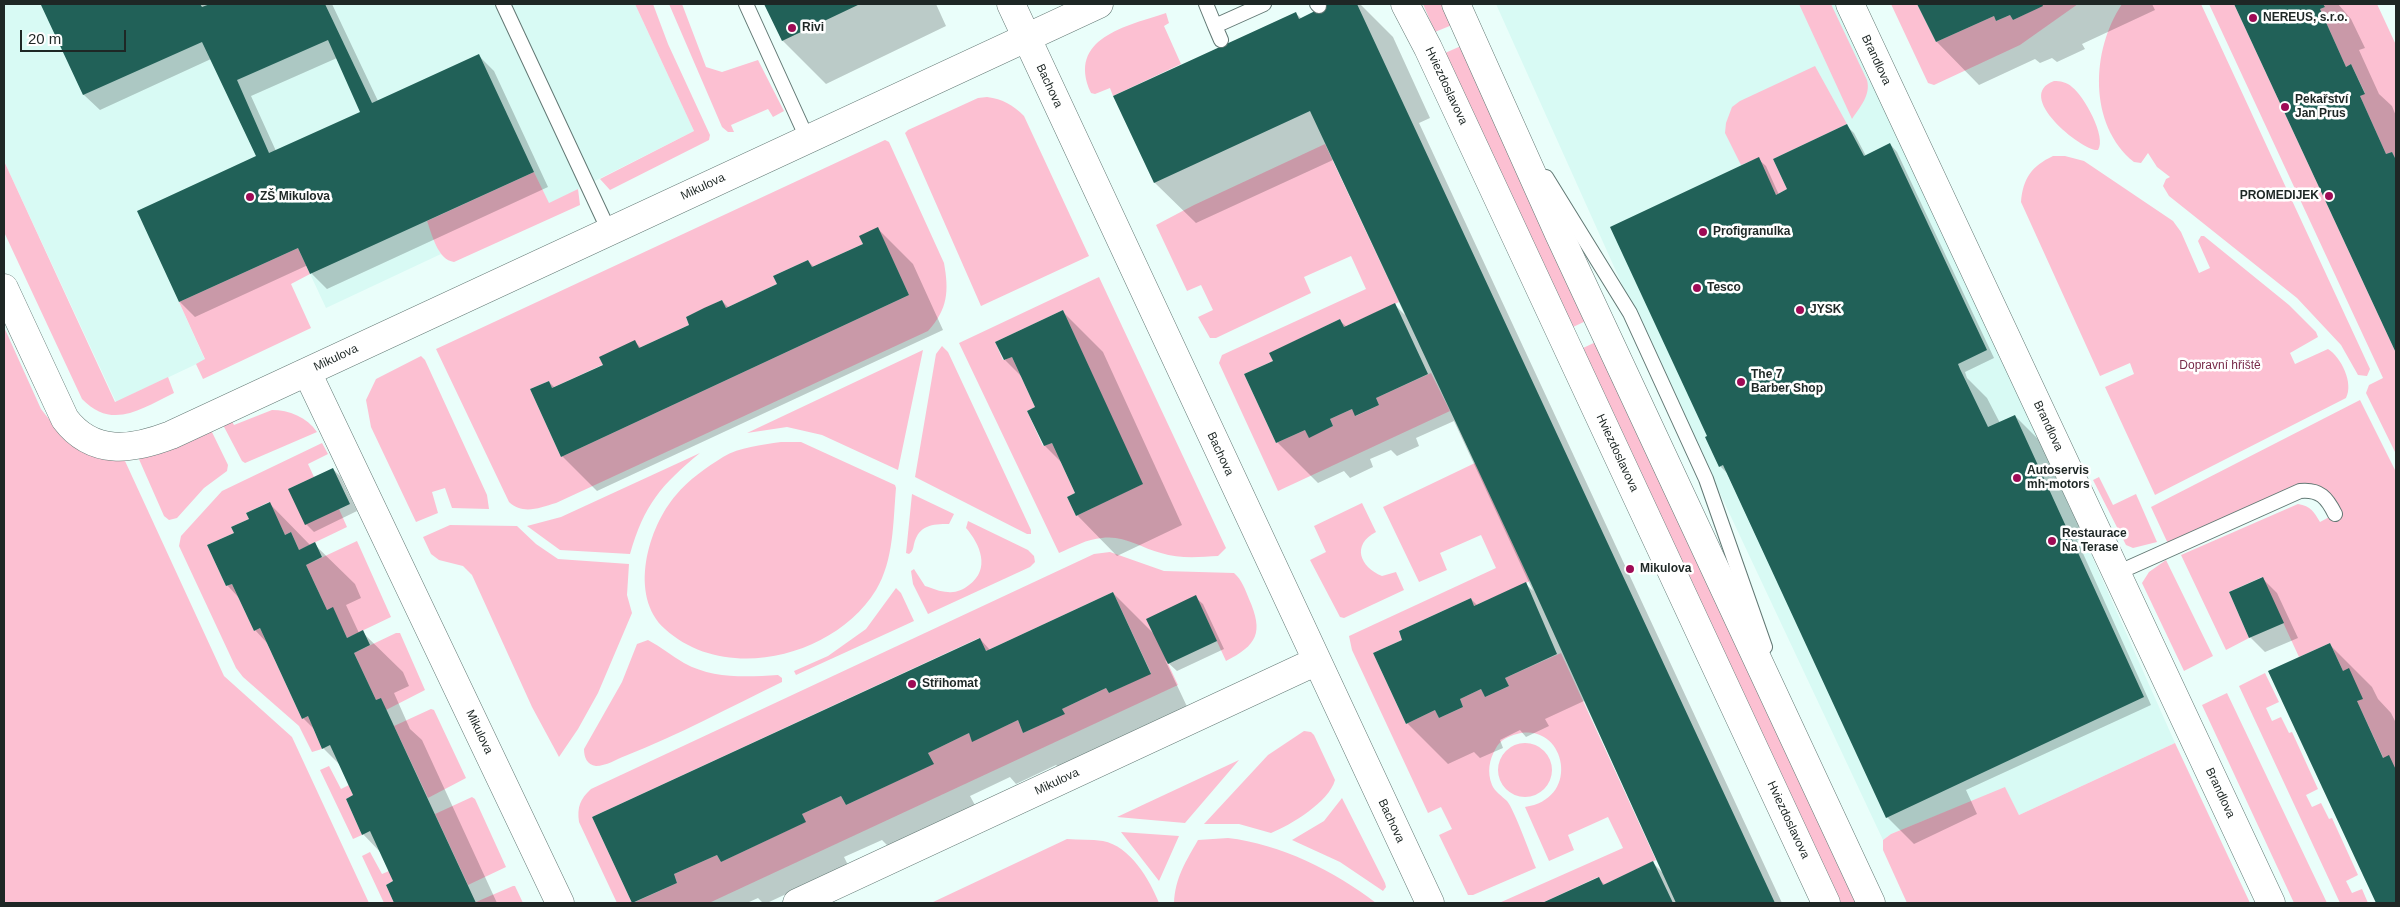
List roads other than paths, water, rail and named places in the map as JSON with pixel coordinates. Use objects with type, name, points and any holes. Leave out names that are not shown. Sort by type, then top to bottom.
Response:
[{"type":"street","name":"Bachova","points":[[1011,4],[1430,903]]},
{"type":"street","name":"Mikulova","points":[[4,288],[65,419],[81,436],[104,445],[116,447],[142,445],[171,435],[211,417],[1026,36],[1099,4]]},
{"type":"street","name":"Hviezdoslavova","points":[[1405,4],[1428,48],[1826,903]]},
{"type":"street","points":[[1456,4],[1871,903]]},
{"type":"street","name":"Brandlova","points":[[1850,4],[2271,903]]},
{"type":"street","name":"Mikulova","points":[[307,372],[560,903]]},
{"type":"street","name":"Mikulova","points":[[797,903],[1317,661]]},
{"type":"lane","points":[[503,4],[609,231]]},
{"type":"lane","points":[[746,4],[808,138]]},
{"type":"lane","points":[[1206,4],[1221,40]]},
{"type":"lane","points":[[1215,26],[1264,4]]},
{"type":"lane","points":[[2117,573],[2300,491],[2310,490],[2324,496],[2336,514]]},
{"type":"place","name":"NEREUS, s.r.o.","points":[[2253,18]]},
{"type":"place","name":"Rivi","points":[[792,28]]},
{"type":"place","name":"Pekařství Jan Prus","points":[[2285,107]]},
{"type":"place","name":"PROMEDIJEK","points":[[2329,196]]},
{"type":"place","name":"ZŠ Mikulova","points":[[250,197]]},
{"type":"place","name":"Profigranulka","points":[[1703,232]]},
{"type":"place","name":"Tesco","points":[[1697,288]]},
{"type":"place","name":"JYSK","points":[[1800,310]]},
{"type":"place","name":"The 7 Barber Shop","points":[[1741,382]]},
{"type":"place","name":"Autoservis mh-motors","points":[[2017,478]]},
{"type":"place","name":"Restaurace Na Terase","points":[[2052,541]]},
{"type":"place","name":"Mikulova","points":[[1630,569]]},
{"type":"place","name":"Střihomat","points":[[912,684]]},
{"type":"park label","name":"Dopravní hřiště","points":[[2220,366]]}]
